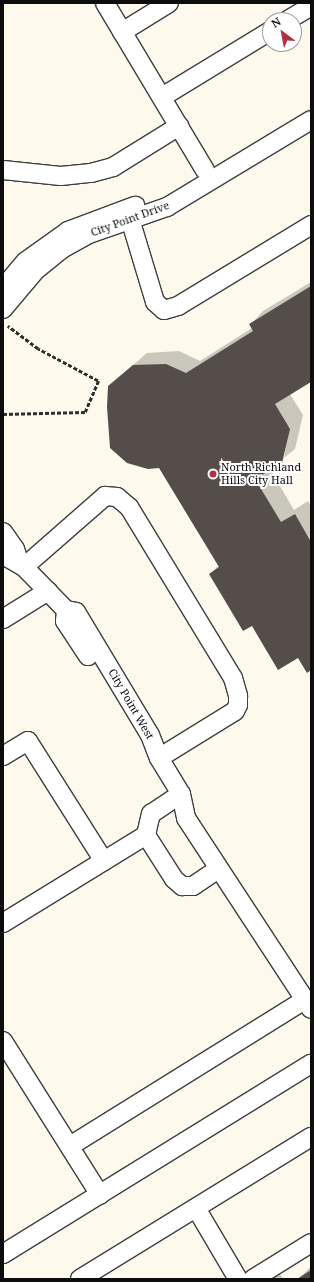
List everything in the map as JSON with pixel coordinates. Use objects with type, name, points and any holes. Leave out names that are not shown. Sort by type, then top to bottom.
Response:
[{"type":"street","points":[[105,3],[205,170]]},
{"type":"street","points":[[122,32],[169,3]]},
{"type":"street","points":[[301,12],[311,6]]},
{"type":"street","points":[[162,97],[262,36]]},
{"type":"street","name":"City Point Drive","points":[[4,316],[36,270],[62,249],[163,195],[311,107]]},
{"type":"street","name":"City Point Drive","points":[[3,288],[26,261],[68,231],[180,200],[311,120]]},
{"type":"street","points":[[3,170],[61,176],[91,173],[113,166],[179,126]]},
{"type":"street","points":[[129,214],[155,302],[164,310],[178,306],[311,225]]},
{"type":"street","points":[[15,561],[105,496],[117,497],[129,507],[233,678],[238,696],[238,705],[234,711],[159,758]]},
{"type":"street","name":"City Point West","points":[[3,532],[14,549],[15,561],[48,591],[66,610],[76,612],[150,735],[159,758],[181,794],[186,818],[218,869],[308,1004]]},
{"type":"street","points":[[3,619],[48,591]]},
{"type":"street","points":[[3,756],[28,741],[104,861]]},
{"type":"street","points":[[3,923],[146,835],[151,814],[181,794]]},
{"type":"street","points":[[146,835],[174,879],[182,886],[193,886],[218,869]]},
{"type":"street","points":[[70,1146],[308,1004]]},
{"type":"street","points":[[3,1041],[100,1194]]},
{"type":"street","points":[[3,1254],[311,1064]]},
{"type":"street","points":[[80,1279],[311,1137]]},
{"type":"street","points":[[196,1208],[238,1279]]},
{"type":"street","points":[[252,1279],[311,1244]]},
{"type":"path","points":[[3,414],[85,412],[98,381],[38,349],[4,316]]},
{"type":"building","name":"North Richland Hills City Hall","points":[[311,286],[311,382],[275,404],[290,429],[282,463],[255,479],[281,522],[295,514],[311,542],[311,670],[307,673],[298,658],[278,670],[252,626],[243,631],[209,574],[219,567],[159,468],[148,469],[127,463],[110,448],[107,407],[108,386],[133,365],[166,364],[186,373],[253,331],[249,324]]},
{"type":"building","points":[[311,1270],[311,1279],[297,1279]]},
{"type":"place","name":"North Richland Hills City Hall","points":[[213,474]]}]
